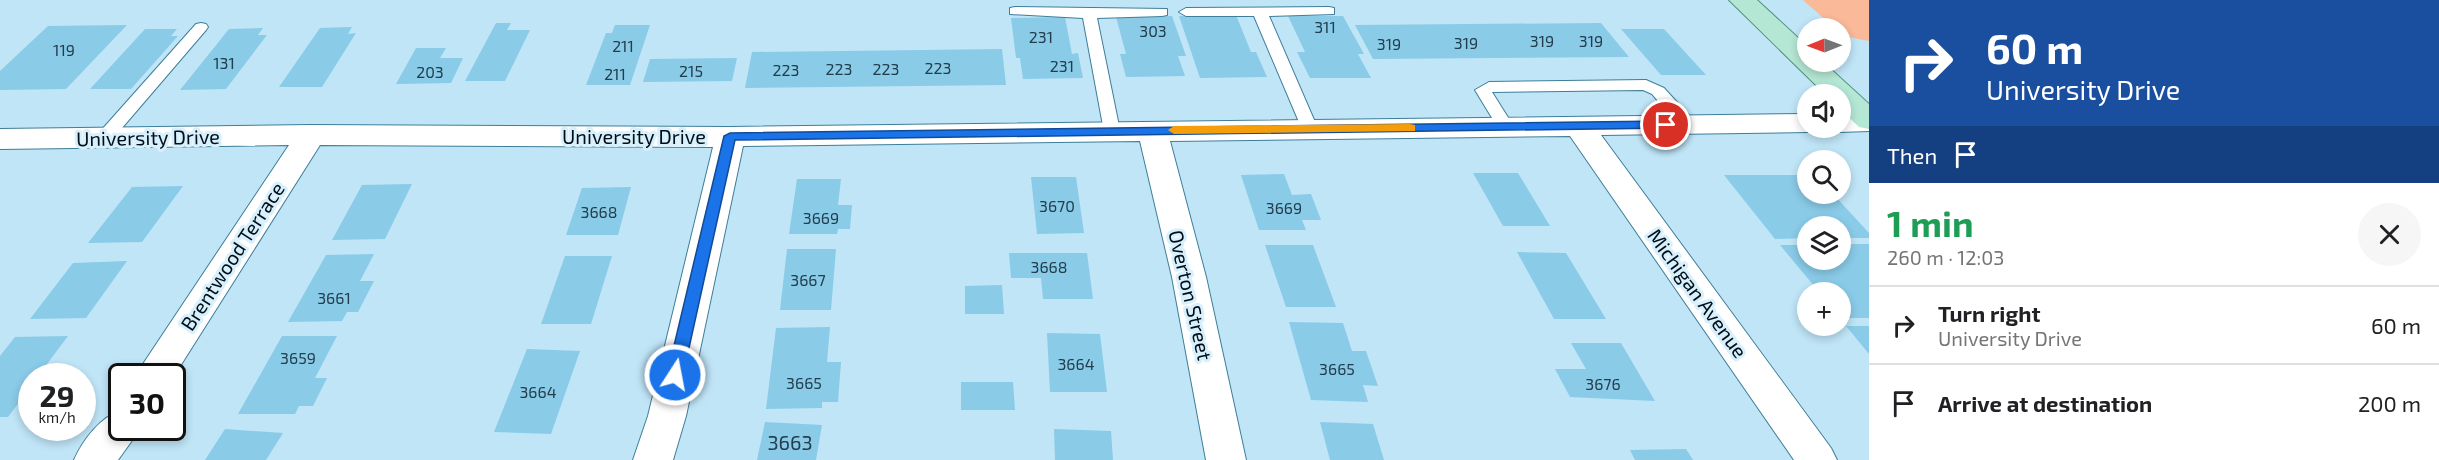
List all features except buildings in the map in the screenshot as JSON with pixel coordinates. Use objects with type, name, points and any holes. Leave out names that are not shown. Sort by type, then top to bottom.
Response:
[{"type":"main road","points":[[1742,0],[1869,121]]},
{"type":"street","points":[[1851,122],[1869,121]]},
{"type":"street","name":"University Drive","points":[[0,139],[311,135],[730,136],[1797,123]]},
{"type":"street","name":"Michigan Avenue","points":[[1579,126],[1816,460]]},
{"type":"street","name":"Overton Street","points":[[1152,130],[1189,277],[1226,460]]},
{"type":"street","name":"Brentwood Terrace","points":[[162,363],[311,135]]},
{"type":"street","points":[[653,460],[667,416],[730,136]]},
{"type":"street","points":[[94,460],[110,441]]},
{"type":"lane","points":[[1015,11],[1089,14],[1162,12]]},
{"type":"lane","points":[[1186,12],[1329,11]]},
{"type":"lane","points":[[1260,12],[1310,129]]},
{"type":"lane","points":[[1089,14],[1112,131]]},
{"type":"lane","points":[[104,138],[201,27]]},
{"type":"lane","points":[[1506,127],[1483,90],[1489,87],[1646,85],[1658,91],[1688,125]]},
{"type":"shaded area","points":[[1803,0],[1869,0],[1869,41],[1851,38],[1851,18],[1824,18]]},
{"type":"slow traffic","points":[[1174,130],[1410,128]]},
{"type":"route","points":[[675,375],[730,136],[1666,125]]}]
